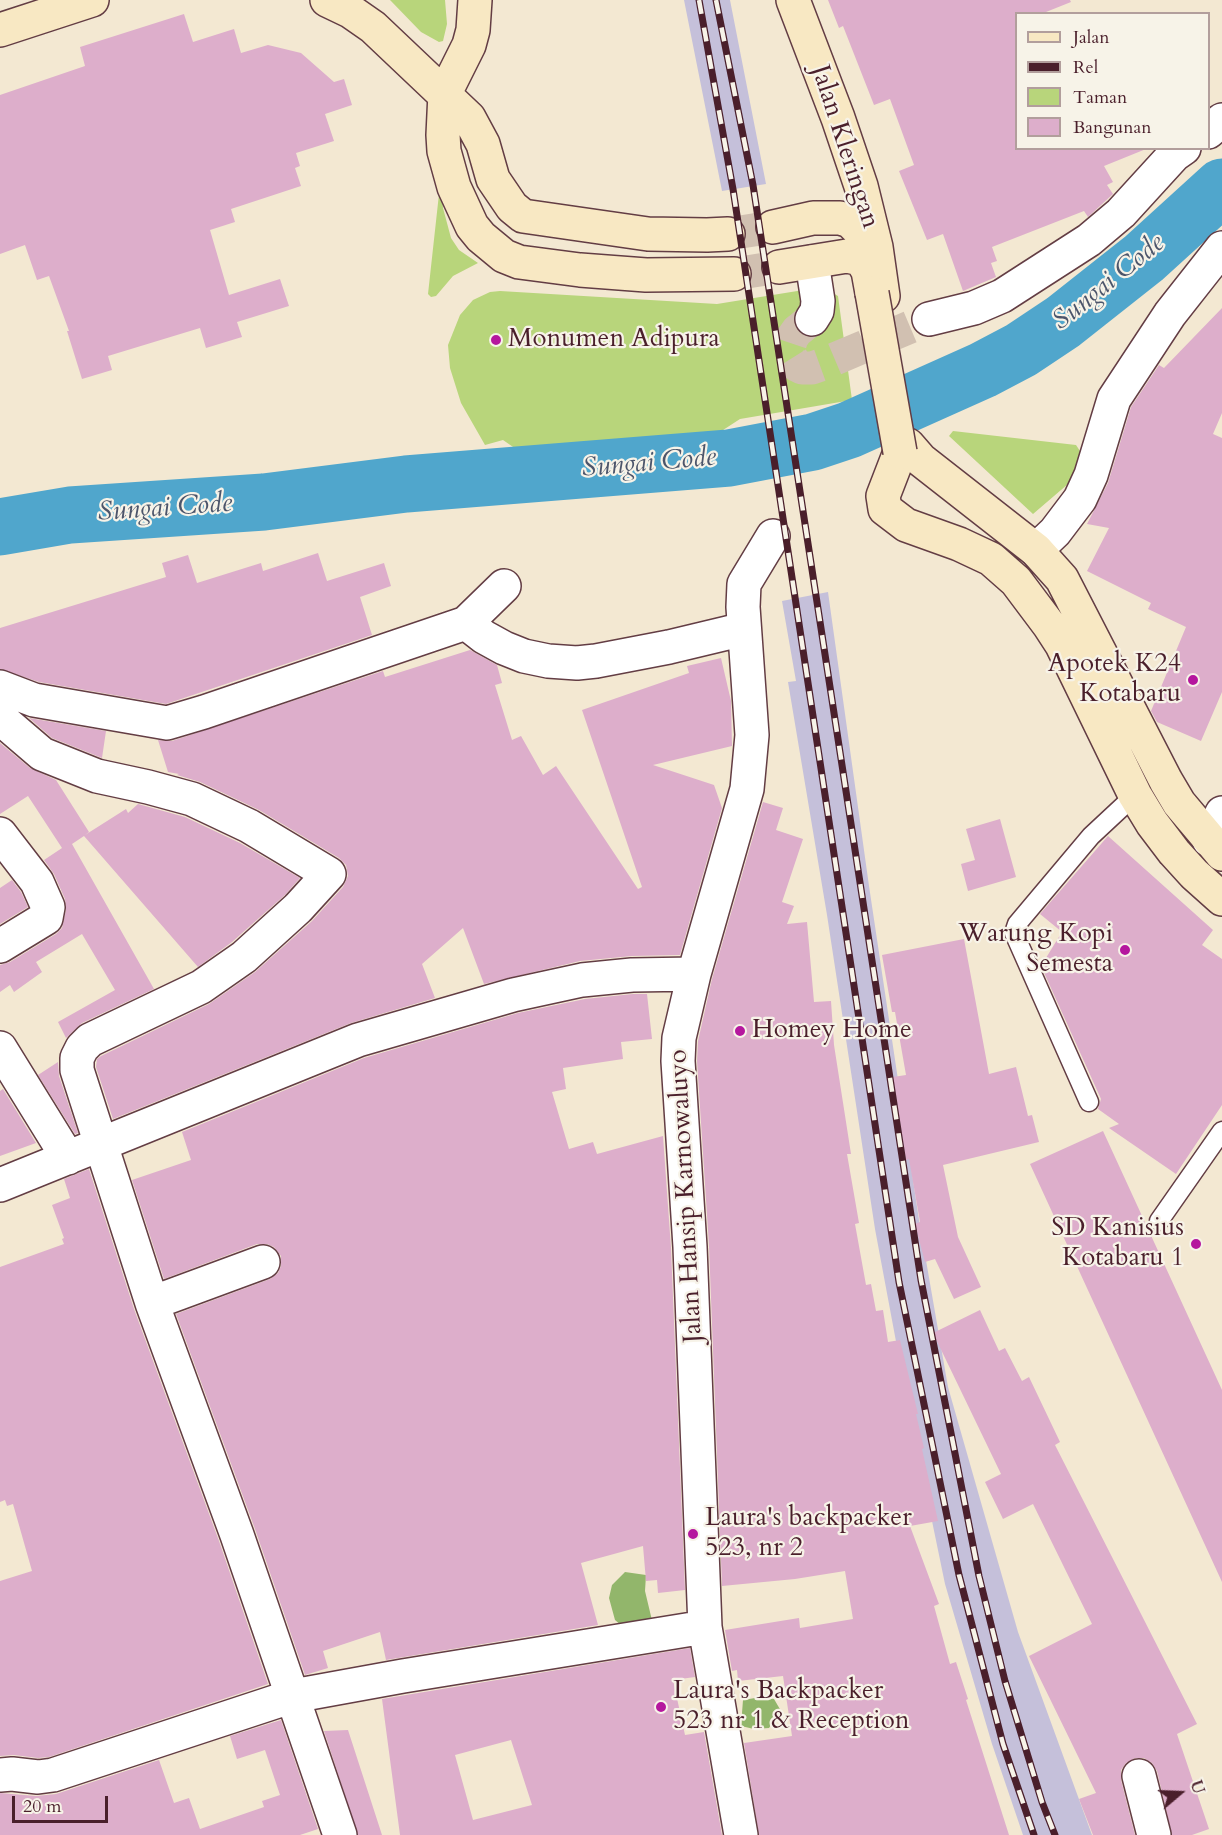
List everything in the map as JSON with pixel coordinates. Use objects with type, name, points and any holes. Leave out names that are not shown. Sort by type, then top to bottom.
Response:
[{"type":"main road","points":[[0,30],[92,0]]},
{"type":"main road","points":[[327,0],[350,11],[374,27],[469,118],[477,130],[493,179],[512,207],[523,216],[648,234],[728,234]]},
{"type":"main road","points":[[475,0],[473,30],[469,45],[445,93],[444,143],[454,187],[472,226],[481,237],[504,256],[519,262],[591,271],[655,275],[734,274]]},
{"type":"main road","name":"Jalan Kleringan","points":[[793,0],[858,176],[876,248],[877,295]]},
{"type":"main road","points":[[773,226],[813,218],[850,220],[876,248]]},
{"type":"main road","points":[[779,267],[847,256],[861,259],[877,295],[904,449],[883,496],[885,509],[906,525],[959,544],[991,559],[1016,581],[1066,652],[1135,795],[1152,823],[1194,874],[1222,898]]},
{"type":"main road","points":[[904,449],[1036,549],[1062,579],[1179,803],[1218,836]]},
{"type":"street","points":[[1210,131],[1222,120]]},
{"type":"street","points":[[929,319],[974,308],[1002,296],[1089,240],[1121,213],[1181,150]]},
{"type":"street","points":[[1036,549],[1062,525],[1080,499],[1091,476],[1114,399],[1170,314],[1222,248]]},
{"type":"street","points":[[812,262],[818,301],[817,311],[812,319]]},
{"type":"street","name":"Jalan Hansip Karnowaluyo","points":[[741,1835],[705,1627],[690,1247],[678,1061],[679,1038],[694,974],[747,789],[752,735],[744,629],[744,584],[773,536]]},
{"type":"street","points":[[0,687],[34,700],[167,723],[466,623],[504,586]]},
{"type":"street","points":[[466,623],[484,637],[524,656],[577,663],[669,647],[744,629]]},
{"type":"street","points":[[0,718],[42,754],[97,776],[148,787],[192,800],[249,826],[329,874],[298,908],[244,957],[201,987],[90,1040],[82,1048],[77,1058],[78,1070],[100,1144],[152,1303],[237,1535],[340,1835]]},
{"type":"street","points":[[0,834],[37,882],[48,907],[46,918],[0,946]]},
{"type":"street","points":[[0,1185],[358,1040],[513,995],[582,980],[632,975],[694,974]]},
{"type":"street","points":[[0,1048],[68,1158]]},
{"type":"street","points":[[152,1303],[263,1262]]},
{"type":"street","points":[[0,1775],[38,1777],[53,1775],[293,1696],[705,1627]]},
{"type":"street","points":[[1139,1776],[1154,1835]]},
{"type":"lane","points":[[1089,1102],[1014,933],[1017,924],[1091,836],[1135,795]]},
{"type":"lane","points":[[1160,1221],[1222,1131]]},
{"type":"shaded area","points":[[684,0],[730,0],[766,184],[722,191]]},
{"type":"shaded area","points":[[828,592],[919,1220],[948,1387],[1018,1632],[1092,1835],[1023,1835],[992,1744],[945,1584],[875,1229],[827,915],[788,682],[796,681],[782,601]]},
{"type":"green space","points":[[390,0],[445,0],[447,24],[443,41],[439,42],[421,32]]},
{"type":"green space","points":[[439,194],[442,194],[443,208],[451,238],[459,250],[478,263],[453,276],[436,296],[431,297],[428,294]]},
{"type":"green space","points":[[822,287],[838,296],[852,400],[740,419],[720,432],[526,450],[516,449],[503,440],[485,445],[461,403],[450,368],[448,345],[460,315],[473,300],[490,292],[717,304]]},
{"type":"green space","points":[[953,431],[1076,445],[1082,454],[1075,478],[1033,514],[949,436]]},
{"type":"green space","points":[[625,1572],[646,1575],[645,1591],[655,1633],[628,1631],[615,1620],[609,1598],[612,1585]]},
{"type":"green space","points":[[761,1697],[774,1699],[781,1711],[769,1728],[754,1729],[741,1726],[743,1700]]},
{"type":"building","points":[[828,0],[1070,0],[1071,2],[1046,12],[1015,12],[1015,150],[1144,150],[1104,166],[1113,182],[1107,185],[1113,194],[1088,217],[1084,211],[992,247],[997,261],[991,263],[996,277],[963,291],[943,234],[927,240],[899,171],[914,165],[890,99],[874,105],[843,26],[839,28]]},
{"type":"building","points":[[184,14],[193,42],[234,29],[241,53],[268,45],[301,53],[334,82],[344,79],[352,105],[325,114],[334,141],[296,153],[300,166],[295,168],[301,186],[231,209],[235,222],[210,230],[229,295],[280,279],[289,306],[237,322],[242,337],[206,348],[200,328],[108,356],[112,370],[82,379],[67,331],[69,331],[49,276],[37,280],[25,245],[0,254],[0,95],[85,66],[80,47]]},
{"type":"building","points":[[1222,308],[1222,413],[1213,434],[1222,438],[1222,692],[1201,741],[1157,722],[1151,711],[1186,627],[1148,609],[1151,603],[1087,571],[1109,528],[1087,524],[1108,483],[1131,407],[1159,365],[1164,368]]},
{"type":"building","points":[[318,553],[327,581],[384,563],[391,586],[360,597],[372,635],[166,704],[39,682],[0,669],[0,628],[166,577],[162,563],[188,555],[197,583],[261,563],[263,571]]},
{"type":"building","points":[[470,650],[497,665],[502,683],[495,685],[512,740],[521,736],[543,775],[556,766],[638,889],[642,887],[582,710],[689,673],[687,666],[721,658],[731,701],[732,746],[653,765],[714,785],[722,808],[680,955],[632,956],[580,961],[484,984],[463,928],[422,964],[435,998],[351,1023],[113,1119],[96,1067],[97,1059],[209,1004],[255,972],[312,921],[343,887],[348,876],[346,865],[339,858],[259,810],[200,782],[168,772],[158,740],[172,741],[383,671],[385,677]]},
{"type":"building","points":[[29,718],[106,731],[102,758],[52,738]]},
{"type":"building","points":[[0,743],[30,768],[56,780],[89,832],[85,835],[126,809],[128,813],[138,804],[185,817],[240,843],[300,878],[285,895],[232,942],[198,967],[84,836],[72,844],[154,989],[82,1023],[66,1038],[58,1022],[115,990],[82,934],[36,962],[42,972],[14,992],[10,985],[0,992],[0,965],[10,962],[56,934],[62,928],[66,910],[65,899],[54,874],[44,860],[62,848],[28,796],[0,814]]},
{"type":"building","points":[[763,802],[783,808],[776,830],[803,839],[782,902],[794,906],[787,924],[807,922],[814,1002],[831,1001],[834,1045],[851,1154],[847,1154],[859,1223],[855,1224],[866,1285],[871,1284],[876,1311],[883,1310],[888,1342],[900,1340],[918,1414],[916,1414],[924,1448],[922,1449],[938,1521],[910,1526],[939,1604],[934,1606],[950,1664],[956,1662],[1009,1835],[759,1835],[744,1743],[792,1736],[783,1676],[738,1681],[737,1670],[732,1671],[725,1630],[799,1618],[800,1628],[853,1619],[845,1571],[795,1579],[722,1586],[709,1246],[697,1061],[698,1041],[712,979]]},
{"type":"building","points":[[1000,819],[1016,877],[968,891],[961,864],[975,860],[966,829]]},
{"type":"building","points":[[1108,836],[1213,930],[1202,945],[1222,959],[1222,1105],[1176,1174],[1109,1128],[1119,1124],[1098,1109],[1101,1099],[1041,966],[1062,932],[1040,914]]},
{"type":"building","points":[[12,880],[28,907],[0,924],[0,888]]},
{"type":"building","points":[[964,939],[989,1074],[1016,1067],[1028,1116],[1032,1115],[1039,1142],[943,1165],[958,1237],[981,1287],[954,1299],[935,1259],[925,1262],[915,1224],[920,1222],[909,1159],[906,1160],[893,1077],[906,1075],[882,955]]},
{"type":"building","points":[[647,994],[652,1039],[621,1042],[623,1059],[563,1068],[566,1089],[552,1092],[569,1149],[593,1142],[597,1154],[663,1136],[671,1248],[685,1590],[658,1593],[657,1580],[646,1581],[643,1546],[581,1563],[598,1625],[386,1660],[380,1632],[323,1651],[328,1668],[305,1675],[255,1529],[176,1314],[270,1279],[278,1273],[281,1256],[274,1247],[257,1244],[164,1279],[132,1180],[191,1160],[182,1132],[364,1058],[518,1013],[585,999]]},
{"type":"building","points":[[58,1062],[59,1076],[78,1133],[75,1134],[38,1075]]},
{"type":"building","points":[[3,1089],[36,1143],[0,1156],[0,1091]]},
{"type":"building","points":[[1103,1131],[1222,1390],[1222,1582],[1030,1164]]},
{"type":"building","points":[[89,1169],[134,1309],[219,1541],[268,1684],[49,1757],[0,1756],[0,1581],[32,1571],[13,1504],[7,1506],[5,1500],[0,1502],[0,1267],[64,1244],[52,1205],[70,1198],[64,1179]]},
{"type":"building","points":[[980,1310],[999,1351],[1005,1348],[1022,1381],[1029,1377],[1060,1442],[1055,1445],[1197,1724],[1177,1734],[1209,1829],[1192,1835],[1172,1835],[1157,1771],[1152,1763],[1144,1758],[1135,1758],[1126,1763],[1121,1770],[1121,1780],[1135,1835],[1093,1835],[1079,1799],[1096,1793],[1029,1656],[1092,1624],[1033,1504],[1003,1519],[985,1482],[1001,1474],[933,1333]]},
{"type":"building","points":[[690,1648],[695,1677],[673,1680],[685,1735],[704,1732],[722,1835],[400,1835],[382,1699]],"holes":[[[511,1740],[532,1805],[473,1820],[455,1755]]]},
{"type":"building","points":[[281,1720],[318,1829],[300,1835],[0,1835],[0,1793],[36,1796],[56,1794],[159,1760],[174,1803],[189,1798],[200,1829],[264,1807],[262,1801],[280,1795],[265,1750],[237,1759],[230,1736]]},
{"type":"building","points":[[348,1730],[382,1835],[358,1835],[324,1731]]},
{"type":"waterway","name":"Sungai Code","points":[[0,527],[70,515],[264,502],[406,484],[729,458],[813,442],[849,430],[983,370],[1021,350],[1063,322],[1144,258],[1222,187]]},
{"type":"tunnel","points":[[728,234],[773,227]]},
{"type":"tunnel","points":[[734,274],[779,267]]},
{"type":"tunnel","points":[[812,319],[797,331],[789,347],[791,357],[796,365],[802,368],[812,368],[823,364],[929,319]]},
{"type":"railway","points":[[699,0],[733,189],[899,1282],[959,1575],[1003,1744],[1034,1835]]},
{"type":"railway","points":[[716,0],[753,185],[921,1280],[979,1576],[1005,1681],[1042,1802],[1055,1835]]},
{"type":"place","name":"Monumen Adipura","points":[[496,340]]},
{"type":"place","name":"Apotek K24 Kotabaru","points":[[1193,680]]},
{"type":"place","name":"Warung Kopi Semesta","points":[[1125,950]]},
{"type":"place","name":"Homey Home","points":[[740,1031]]},
{"type":"place","name":"SD Kanisius Kotabaru 1","points":[[1196,1244]]},
{"type":"place","name":"Laura's backpacker 523, nr 2","points":[[693,1534]]},
{"type":"place","name":"Laura's Backpacker 523 nr 1 & Reception","points":[[661,1707]]}]
